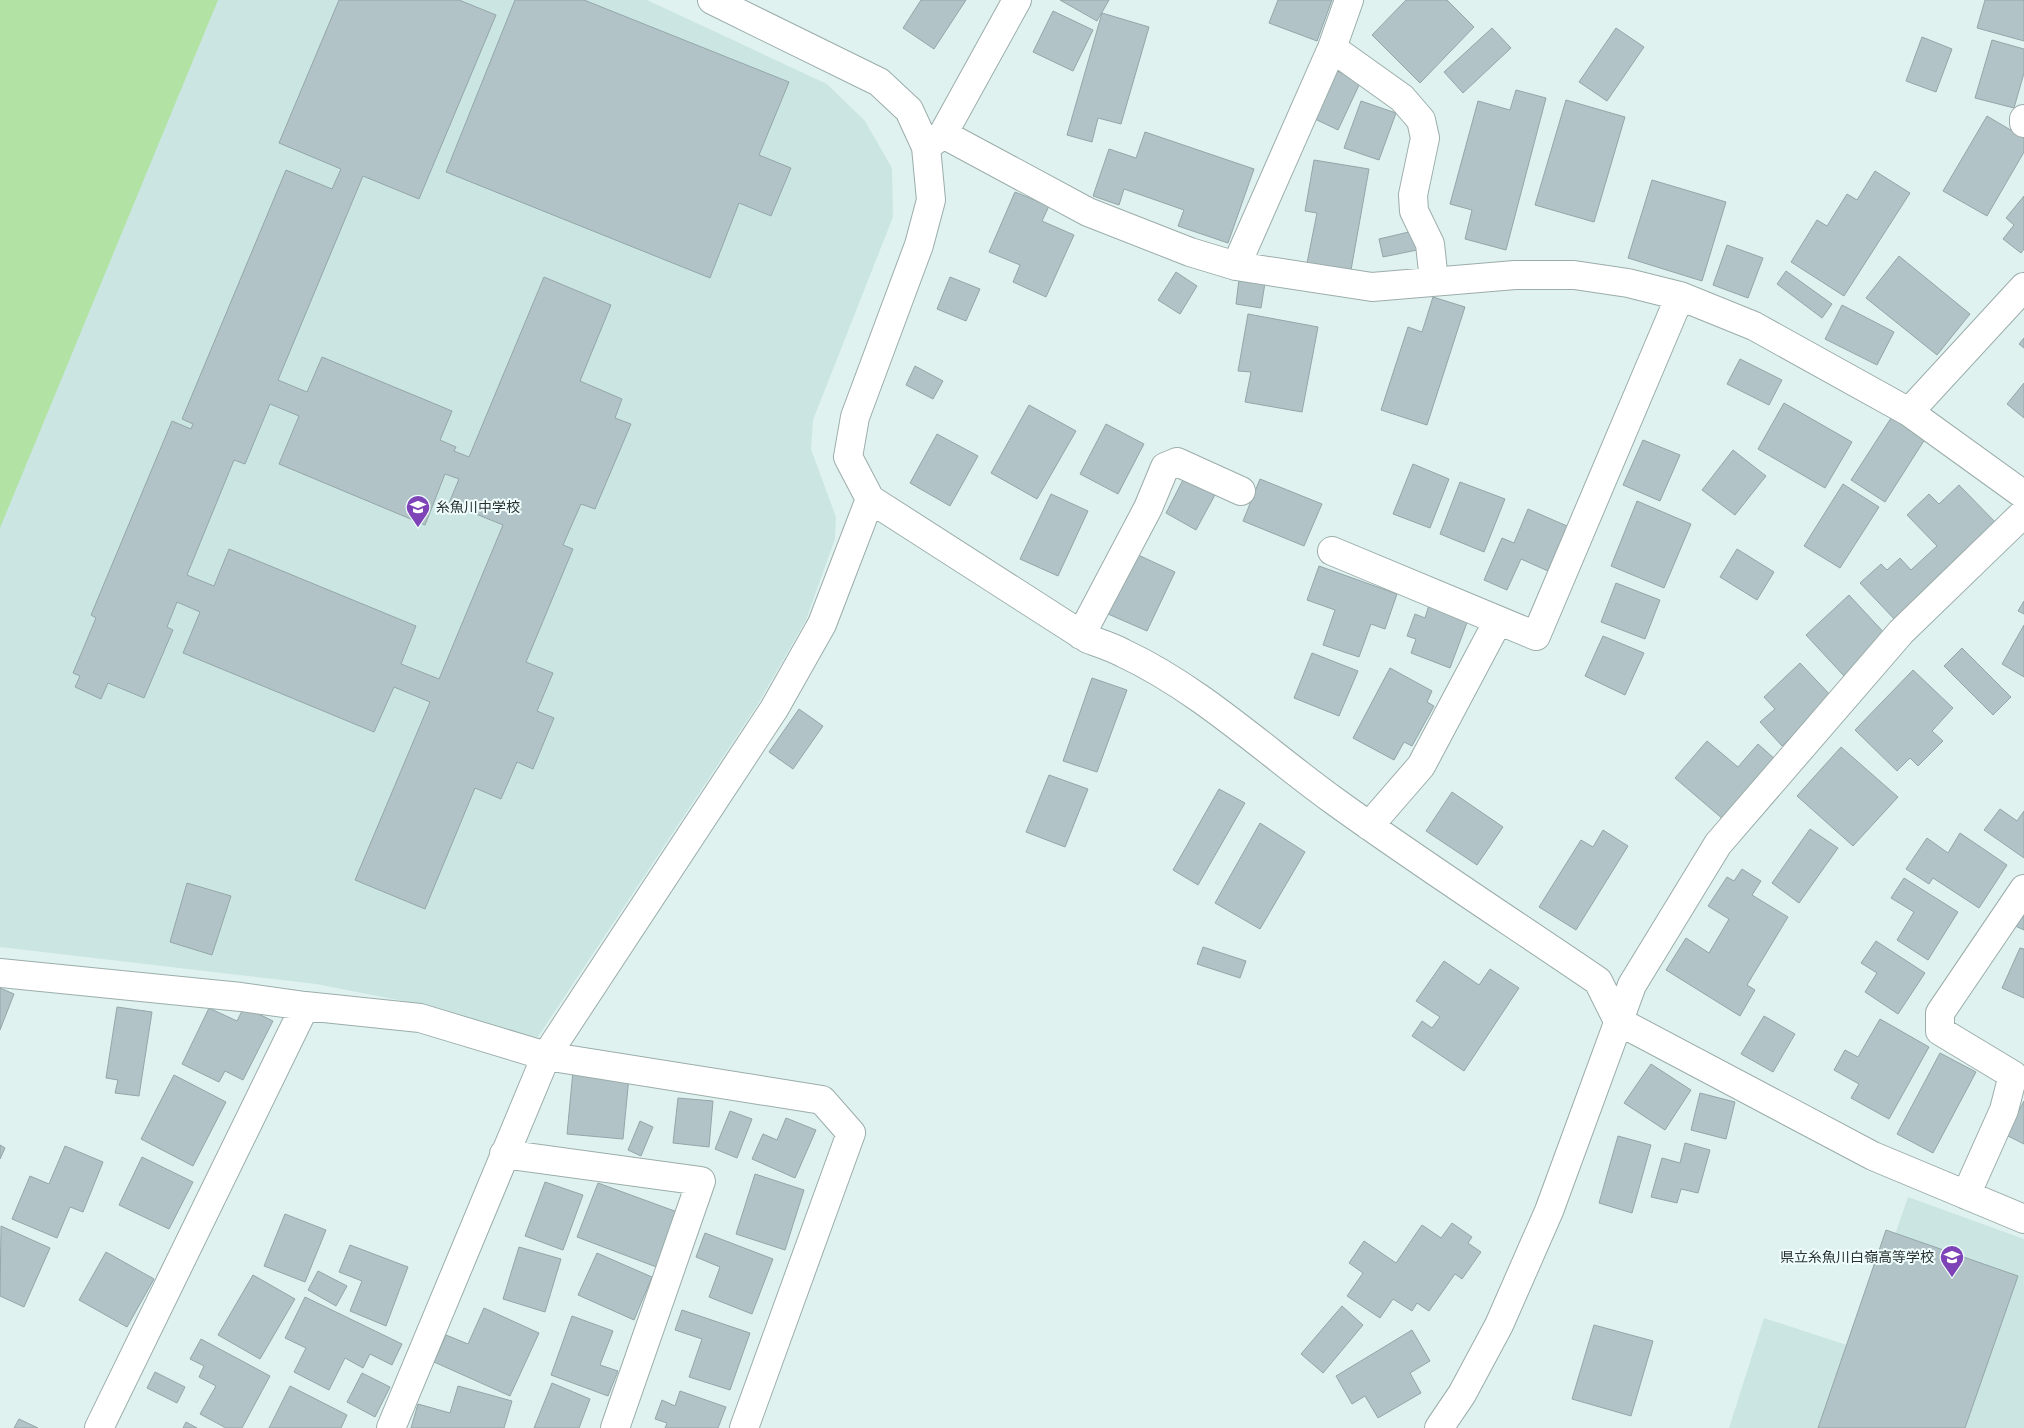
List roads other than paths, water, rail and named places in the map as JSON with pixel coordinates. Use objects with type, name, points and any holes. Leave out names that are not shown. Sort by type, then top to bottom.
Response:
[{"type":"street","points":[[712,0],[878,82],[909,110],[935,140],[1088,212],[1190,252],[1236,266],[1372,287],[1515,274],[1574,275],[1628,283],[1680,296],[1754,326],[1909,412],[2024,495]]},
{"type":"street","points":[[1017,0],[935,140],[931,200],[919,245],[855,417],[848,458],[870,499],[1081,635],[1123,652],[1178,684],[1227,718],[1369,826],[1598,981],[1618,1021],[1873,1156],[2024,1219]]},
{"type":"street","points":[[1236,266],[1332,48],[1349,0]]},
{"type":"street","points":[[1332,48],[1402,98],[1421,120],[1425,138],[1413,195],[1414,210],[1430,244],[1434,281]]},
{"type":"street","points":[[1909,412],[2024,287]]},
{"type":"street","points":[[1332,551],[1536,636],[1680,296]]},
{"type":"street","points":[[1081,635],[1148,508],[1165,467],[1177,462],[1241,491]]},
{"type":"street","points":[[390,1428],[546,1056],[774,709],[822,624],[870,499]]},
{"type":"street","points":[[1439,1428],[1462,1394],[1499,1325],[1549,1211],[1632,985],[1718,844],[1901,632],[2024,514]]},
{"type":"street","points":[[1369,826],[1421,766],[1498,621]]},
{"type":"street","points":[[1966,1195],[2004,1110],[2013,1075],[1940,1031],[1940,1013],[2024,889]]},
{"type":"street","points":[[0,974],[241,997],[420,1018],[546,1056],[822,1100],[851,1133],[744,1428]]},
{"type":"street","points":[[100,1428],[305,1006]]},
{"type":"street","points":[[504,1154],[701,1181],[615,1428]]},
{"type":"place","name":"糸魚川中学校","points":[[418,528]]},
{"type":"place","name":"県立糸魚川白嶺高等学校","points":[[1952,1278]]}]
